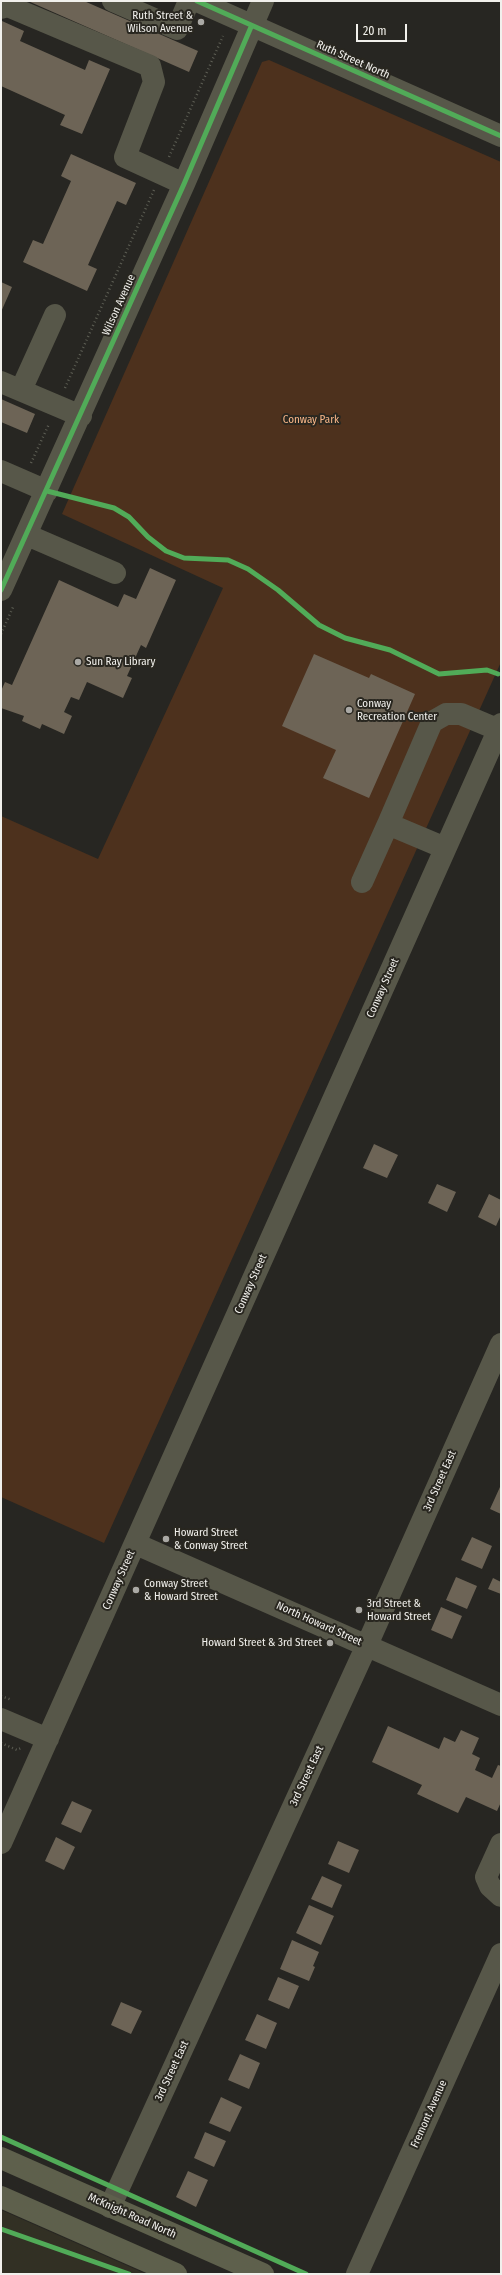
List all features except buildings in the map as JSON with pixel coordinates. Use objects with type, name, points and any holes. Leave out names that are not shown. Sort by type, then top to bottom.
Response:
[{"type":"main road","name":"McKnight Road North","points":[[1,2158],[263,2274]]},
{"type":"main road","points":[[1,2197],[176,2274]]},
{"type":"main road","points":[[1,2206],[36,2212]]},
{"type":"street","points":[[113,1],[177,29],[189,1]]},
{"type":"street","name":"Ruth Street North","points":[[196,1],[501,136]]},
{"type":"street","name":"Wilson Avenue","points":[[1,590],[81,416],[263,1]]},
{"type":"street","points":[[1,8],[8,6],[150,66],[154,82],[125,157],[184,184]]},
{"type":"street","points":[[21,390],[55,316]]},
{"type":"street","points":[[1,382],[81,416]]},
{"type":"street","points":[[1,471],[47,491]]},
{"type":"street","points":[[27,535],[115,573]]},
{"type":"street","points":[[362,882],[432,722],[446,714],[461,714],[500,727]]},
{"type":"street","name":"Conway Street","points":[[1,1844],[500,727]]},
{"type":"street","points":[[388,824],[445,848]]},
{"type":"street","name":"3rd Street East","points":[[110,2207],[367,1645],[501,1344]]},
{"type":"street","name":"North Howard Street","points":[[136,1544],[501,1705]]},
{"type":"street","points":[[1,1719],[48,1739]]},
{"type":"street","points":[[501,1844],[486,1877],[490,1886],[501,1896]]},
{"type":"street","name":"Fremont Avenue","points":[[357,2274],[501,1954]]},
{"type":"path","points":[[32,465],[223,36]]},
{"type":"path","points":[[1,1743],[17,1750],[21,1748]]},
{"type":"shaded area","points":[[1,2210],[146,2274],[1,2274]]},
{"type":"green space","name":"Conway Park","points":[[269,60],[501,162],[501,662],[104,1543],[1,1497],[1,816],[98,859],[223,588],[62,514],[262,62]]},
{"type":"cycle path","points":[[197,1],[501,136]]},
{"type":"cycle path","points":[[1,590],[184,184],[251,27]]},
{"type":"cycle path","points":[[47,491],[114,508],[129,517],[148,537],[166,551],[184,558],[228,560],[248,569],[278,590],[319,625],[345,638],[390,650],[439,674],[487,670],[498,674]]},
{"type":"cycle path","points":[[1,2137],[306,2274]]},
{"type":"cycle path","points":[[1,2229],[129,2274]]},
{"type":"place","name":"Ruth Street & Wilson Avenue","points":[[201,22]]},
{"type":"place","name":"Sun Ray Library","points":[[78,662]]},
{"type":"place","name":"Conway Recreation Center","points":[[349,710]]},
{"type":"place","name":"Howard Street & Conway Street","points":[[166,1539]]},
{"type":"place","name":"Conway Street & Howard Street","points":[[136,1590]]},
{"type":"place","name":"3rd Street & Howard Street","points":[[359,1610]]},
{"type":"place","name":"Howard Street & 3rd Street","points":[[330,1643]]}]
